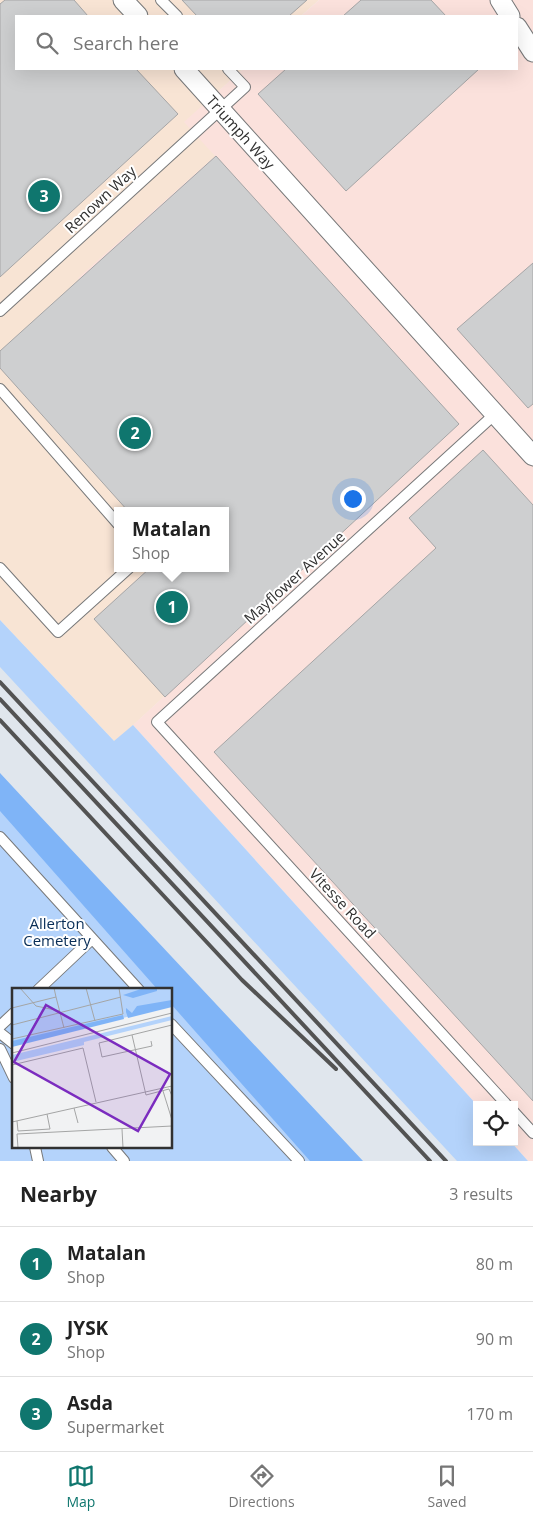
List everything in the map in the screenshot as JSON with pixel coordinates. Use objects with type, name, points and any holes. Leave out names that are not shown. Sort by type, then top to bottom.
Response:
[{"type":"street","points":[[123,0],[137,15]]},
{"type":"street","points":[[500,0],[509,15]]},
{"type":"street","points":[[518,28],[533,52]]},
{"type":"street","name":"Triumph Way","points":[[185,70],[533,456]]},
{"type":"lane","points":[[161,0],[176,15]]},
{"type":"lane","name":"Renown Way","points":[[0,311],[245,87],[229,70]]},
{"type":"lane","points":[[0,389],[114,519]]},
{"type":"lane","name":"Mayflower Avenue","points":[[157,722],[495,414]]},
{"type":"lane","points":[[0,568],[58,632],[125,572]]},
{"type":"lane","name":"Vitesse Road","points":[[157,722],[503,1101]]},
{"type":"lane","points":[[0,837],[138,988]]},
{"type":"lane","points":[[40,988],[92,939]]},
{"type":"lane","points":[[0,1026],[12,1014]]},
{"type":"lane","points":[[172,1025],[299,1161]]},
{"type":"lane","points":[[0,1033],[12,1042]]},
{"type":"lane","points":[[0,1049],[12,1074]]},
{"type":"lane","points":[[518,1116],[533,1133]]},
{"type":"lane","points":[[35,1148],[38,1161]]},
{"type":"lane","points":[[113,1148],[124,1161]]},
{"type":"shaded area","points":[[0,0],[319,0],[302,15],[15,15],[15,70],[242,70],[185,122],[459,424],[115,742],[0,620]]},
{"type":"shaded area","points":[[319,0],[533,0],[533,1161],[528,1161],[515,1146],[518,1146],[518,1101],[473,1101],[133,725],[325,549],[78,278],[215,156],[184,122],[242,70],[518,70],[518,15],[302,15]]},
{"type":"shaded area","points":[[0,620],[115,742],[473,1138],[473,1146],[482,1146],[502,1161],[347,1161],[0,786]]},
{"type":"shaded area","points":[[0,773],[363,1161],[310,1161],[172,1005],[172,988],[156,988],[0,811]]},
{"type":"green space","points":[[0,620],[114,741],[133,725],[473,1101],[473,1146],[515,1146],[528,1161],[457,1161],[0,667]]},
{"type":"green space","name":"Allerton Cemetery","points":[[0,786],[347,1161],[0,1161]]},
{"type":"building","points":[[5,0],[74,0],[87,15],[15,15],[15,70],[137,70],[178,114],[0,277],[0,4]]},
{"type":"building","points":[[182,0],[307,0],[290,15],[196,15]]},
{"type":"building","points":[[361,0],[431,0],[445,15],[344,15]]},
{"type":"building","points":[[285,70],[478,70],[346,191],[258,94]]},
{"type":"building","points":[[216,156],[459,424],[165,697],[94,619],[146,572],[229,572],[229,507],[124,507],[0,368],[0,351]]},
{"type":"building","points":[[533,263],[533,404],[528,408],[457,329]]},
{"type":"building","points":[[483,450],[533,505],[533,1101],[214,752],[436,548],[409,518]]},
{"type":"railway","points":[[0,682],[446,1161]]},
{"type":"railway","points":[[0,699],[430,1161]]},
{"type":"railway","points":[[0,720],[242,980],[336,1069]]},
{"type":"place","name":"Asda","points":[[44,196]]},
{"type":"place","name":"JYSK","points":[[135,433]]},
{"type":"place","name":"Matalan","points":[[172,607]]}]
